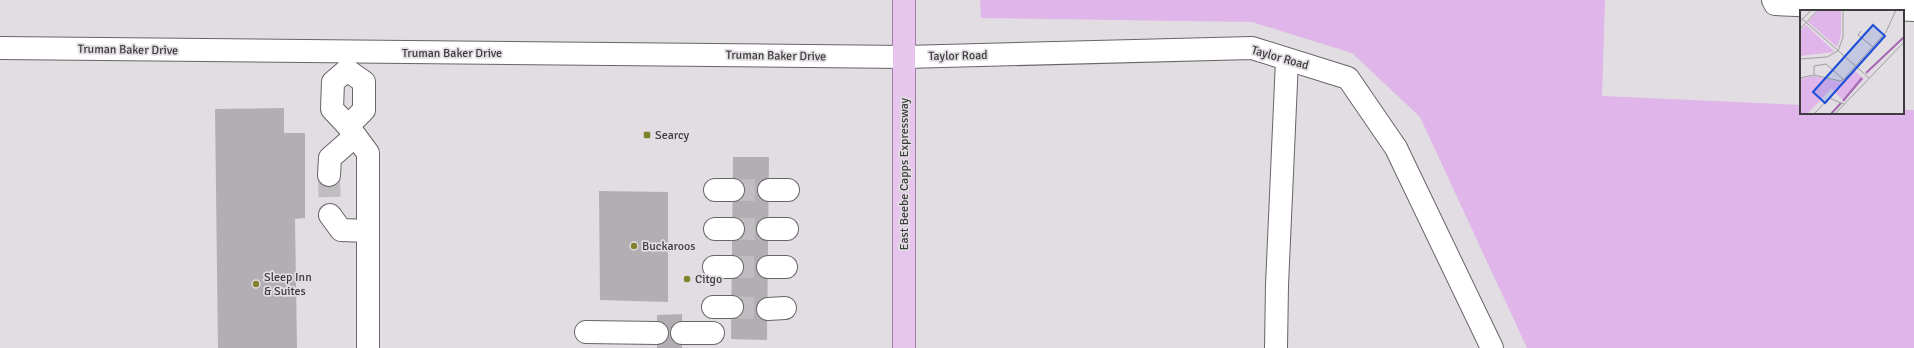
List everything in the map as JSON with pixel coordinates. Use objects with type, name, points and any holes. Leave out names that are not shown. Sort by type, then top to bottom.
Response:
[{"type":"main road","name":"East Beebe Capps Expressway","points":[[904,0],[904,348]]},
{"type":"street","points":[[1773,0],[1775,4],[1914,10]]},
{"type":"street","name":"Truman Baker Drive","points":[[0,48],[347,61],[904,57]]},
{"type":"street","name":"Taylor Road","points":[[904,57],[1252,48],[1348,78],[1396,148],[1492,348]]},
{"type":"street","points":[[1276,348],[1277,285],[1287,60]]},
{"type":"street","points":[[329,175],[330,158],[352,131],[364,110],[364,82],[347,61],[333,82],[332,109],[352,131],[368,153],[368,348]]},
{"type":"street","points":[[330,215],[341,230],[368,231]]},
{"type":"street","points":[[586,332],[657,333]]},
{"type":"street","points":[[682,333],[713,333]]},
{"type":"shaded area","points":[[980,0],[1605,0],[1602,96],[1800,105],[1800,114],[1904,114],[1904,110],[1914,110],[1914,348],[1527,348],[1420,117],[1352,53],[1252,22],[981,18]]},
{"type":"building","name":"Sleep Inn & Suites","points":[[284,108],[284,133],[305,133],[305,218],[295,219],[297,348],[218,348],[215,109]]},
{"type":"building","points":[[733,157],[769,157],[767,340],[731,339]]},
{"type":"building","name":"Buckaroos","points":[[599,191],[668,192],[668,302],[600,300]]},
{"type":"building","points":[[682,314],[682,348],[657,348],[657,315]]},
{"type":"tunnel","points":[[329,175],[330,215]]},
{"type":"tunnel","points":[[733,190],[769,190]]},
{"type":"tunnel","points":[[733,229],[768,229]]},
{"type":"tunnel","points":[[732,267],[768,267]]},
{"type":"tunnel","points":[[732,307],[768,309]]},
{"type":"place","name":"Searcy","points":[[647,135]]},
{"type":"place","name":"Buckaroos","points":[[634,246]]},
{"type":"place","name":"Citgo","points":[[687,279]]},
{"type":"place","name":"Sleep Inn & Suites","points":[[256,284]]}]
